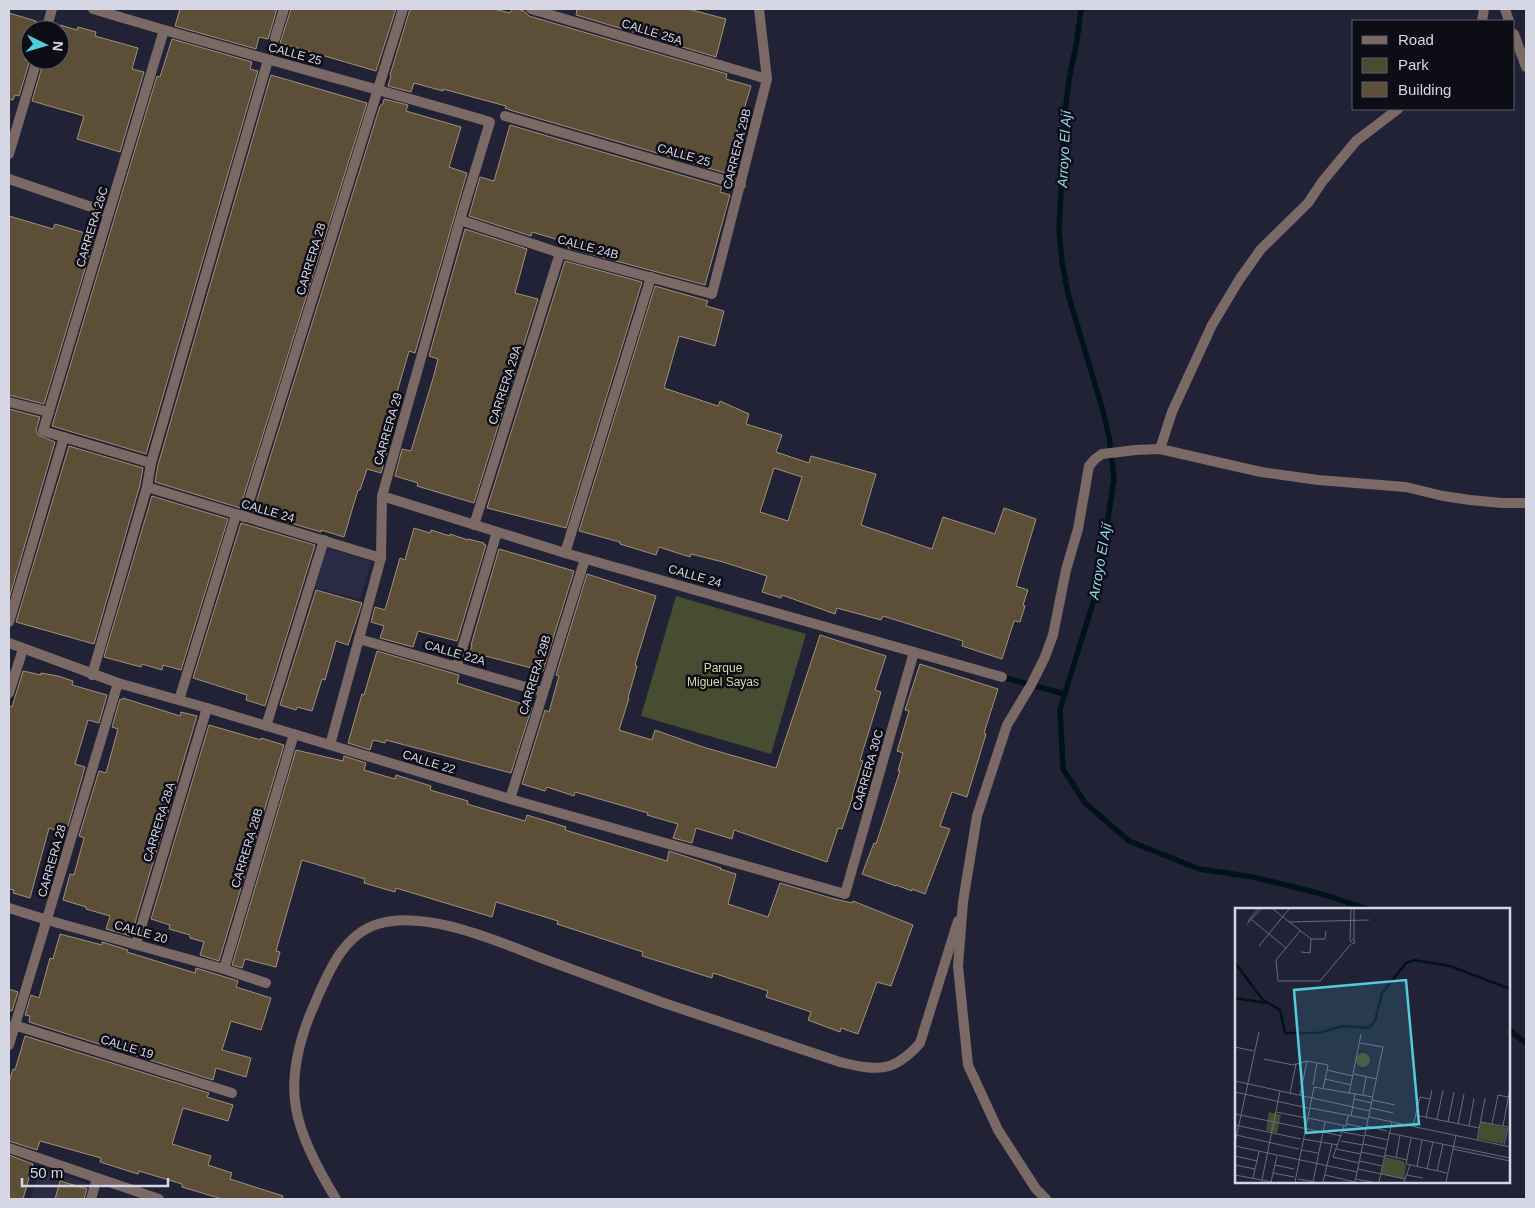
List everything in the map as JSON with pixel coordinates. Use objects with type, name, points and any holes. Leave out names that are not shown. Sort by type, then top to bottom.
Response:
[{"type":"street","name":"CALLE 25","points":[[93,9],[268,60],[377,88],[490,122]]},
{"type":"street","points":[[275,38],[284,9]]},
{"type":"street","name":"CARRERA 28","points":[[178,700],[240,516],[403,9]]},
{"type":"street","name":"CALLE 25A","points":[[531,9],[767,79]]},
{"type":"street","name":"CARRERA 29B","points":[[712,294],[767,79],[759,9]]},
{"type":"street","name":"CARRERA 26C","points":[[64,437],[43,431],[164,30]]},
{"type":"street","points":[[1515,37],[1526,67]]},
{"type":"street","points":[[92,674],[268,60]]},
{"type":"street","points":[[9,154],[34,70]]},
{"type":"street","points":[[1160,449],[1172,412],[1208,334],[1239,280],[1261,249],[1308,203],[1322,182],[1356,141],[1397,110]]},
{"type":"street","name":"CALLE 25","points":[[505,116],[740,185]]},
{"type":"street","name":"CARRERA 29","points":[[330,745],[381,558],[382,496],[460,220],[490,122]]},
{"type":"street","points":[[9,179],[109,213]]},
{"type":"street","name":"CALLE 24B","points":[[460,220],[560,252],[712,294]]},
{"type":"street","name":"CARRERA 29A","points":[[474,525],[560,252]]},
{"type":"street","points":[[565,553],[651,277]]},
{"type":"street","points":[[9,402],[49,412]]},
{"type":"street","points":[[9,622],[64,437],[151,463]]},
{"type":"street","points":[[1046,1199],[1036,1189],[998,1130],[968,1065],[958,966],[963,902],[977,816],[1007,725],[1045,657],[1078,529],[1090,466],[1102,454],[1160,449],[1271,474],[1406,487],[1470,500],[1526,503]]},
{"type":"street","name":"CALLE 24","points":[[147,487],[381,558]]},
{"type":"street","name":"CALLE 24","points":[[382,496],[565,553],[1002,677]]},
{"type":"street","points":[[456,666],[497,532]]},
{"type":"street","points":[[266,726],[324,540]]},
{"type":"street","name":"CARRERA 29B","points":[[510,799],[585,558]]},
{"type":"street","name":"CALLE 22A","points":[[359,639],[543,692]]},
{"type":"street","name":"CALLE 22","points":[[9,643],[118,683],[510,799],[845,894]]},
{"type":"street","points":[[9,693],[23,648]]},
{"type":"street","name":"CARRERA 30C","points":[[845,894],[914,652]]},
{"type":"street","name":"CARRERA 28","points":[[9,1045],[118,683]]},
{"type":"street","name":"CARRERA 28A","points":[[136,944],[207,708]]},
{"type":"street","name":"CARRERA 28B","points":[[224,969],[294,734]]},
{"type":"street","points":[[336,1199],[327,1184],[300,1124],[295,1106],[298,1051],[305,1027],[324,981],[346,944],[359,932],[378,924],[398,920],[445,925],[499,942],[660,1001],[840,1062],[860,1067],[882,1068],[898,1064],[909,1056],[920,1043],[963,902]]},
{"type":"street","name":"CALLE 20","points":[[9,908],[224,969],[266,983]]},
{"type":"street","name":"CALLE 19","points":[[14,1025],[232,1093]]},
{"type":"street","points":[[9,1148],[159,1199]]},
{"type":"street","points":[[91,1199],[97,1178]]},
{"type":"shaded area","points":[[326,548],[371,561],[360,599],[315,588]]},
{"type":"shaded area","points":[[40,1169],[87,1183],[82,1199],[31,1199]]},
{"type":"green space","name":"Parque Miguel Sayas","points":[[676,596],[806,634],[771,754],[641,716]]},
{"type":"building","points":[[180,9],[277,9],[268,39],[259,37],[256,49],[175,26]]},
{"type":"building","points":[[291,9],[396,9],[376,71],[280,43]]},
{"type":"building","points":[[410,9],[494,9],[510,13],[512,9],[516,9],[524,11],[529,16],[727,74],[726,79],[751,86],[725,173],[513,111],[505,108],[506,106],[443,89],[443,91],[414,83],[411,92],[388,86]]},
{"type":"building","points":[[577,9],[688,9],[726,19],[716,57],[576,15]]},
{"type":"building","points":[[9,13],[33,20],[20,20],[20,70],[27,70],[19,96],[15,95],[13,100],[9,99]]},
{"type":"building","points":[[78,27],[96,32],[95,36],[138,48],[132,69],[144,72],[120,152],[77,139],[84,116],[32,101],[41,70],[70,70],[70,28],[77,30]]},
{"type":"building","points":[[172,39],[252,62],[250,69],[258,71],[146,454],[52,426],[157,76],[160,77]]},
{"type":"building","points":[[271,75],[367,103],[240,508],[155,482],[158,465]]},
{"type":"building","points":[[384,99],[408,105],[406,111],[461,127],[449,167],[467,173],[415,353],[409,351],[382,444],[389,446],[381,473],[367,469],[360,490],[358,490],[344,537],[253,512],[380,106],[383,104]]},
{"type":"building","points":[[510,125],[722,187],[720,192],[730,195],[705,285],[568,248],[569,243],[532,232],[531,236],[469,216],[480,177],[494,181]]},
{"type":"building","points":[[9,216],[53,229],[55,224],[95,236],[44,404],[9,395]]},
{"type":"building","points":[[465,229],[527,249],[515,293],[538,299],[474,503],[417,486],[418,483],[395,476],[402,449],[411,451],[434,375],[438,359],[429,356]]},
{"type":"building","points":[[565,261],[642,282],[566,528],[487,508]]},
{"type":"building","points":[[655,286],[708,301],[706,306],[724,311],[715,346],[679,336],[664,388],[718,406],[720,401],[749,414],[746,424],[782,435],[776,452],[809,463],[811,456],[876,474],[861,525],[932,549],[943,517],[995,534],[1004,508],[1036,519],[1016,586],[1028,590],[1023,605],[1025,606],[1020,622],[1014,621],[1002,659],[962,646],[963,641],[883,616],[881,620],[837,608],[835,614],[782,595],[781,598],[762,592],[767,576],[723,562],[691,554],[690,557],[659,547],[656,555],[620,544],[620,542],[579,531]],"holes":[[[774,468],[802,477],[788,521],[760,512]]]},
{"type":"building","points":[[9,409],[40,417],[36,430],[38,435],[55,442],[9,599]]},
{"type":"building","points":[[69,446],[143,468],[140,485],[94,644],[16,622]]},
{"type":"building","points":[[152,496],[228,519],[181,670],[163,665],[162,670],[142,664],[141,667],[104,657]]},
{"type":"building","points":[[241,523],[315,545],[265,706],[246,700],[247,695],[193,678]]},
{"type":"building","points":[[414,528],[430,533],[431,530],[450,536],[450,534],[486,545],[457,641],[418,631],[413,647],[380,638],[384,626],[371,622],[375,607],[385,610],[400,558],[405,560]]},
{"type":"building","points":[[499,549],[574,571],[543,671],[470,652]]},
{"type":"building","points":[[587,574],[656,596],[635,665],[637,666],[619,730],[652,740],[655,730],[703,747],[776,768],[820,635],[886,656],[875,690],[881,692],[860,760],[863,761],[853,796],[842,829],[838,828],[827,862],[734,830],[732,839],[696,828],[692,843],[673,838],[678,824],[647,815],[648,813],[575,792],[574,796],[547,787],[545,791],[522,784],[545,710],[549,712],[559,676],[556,675]]},
{"type":"building","points":[[316,590],[362,603],[348,645],[336,641],[325,680],[322,679],[312,711],[297,707],[296,710],[280,705]]},
{"type":"building","points":[[377,651],[459,675],[457,683],[532,707],[511,773],[386,740],[385,743],[373,740],[370,750],[348,743]]},
{"type":"building","points":[[920,664],[998,689],[967,797],[952,792],[940,826],[950,829],[925,894],[862,874],[874,843],[876,844],[900,771],[898,771],[903,753],[897,751],[909,711],[905,710]]},
{"type":"building","points":[[23,671],[58,676],[73,681],[72,685],[107,695],[99,723],[88,720],[75,764],[85,767],[66,833],[49,828],[30,898],[13,893],[14,890],[9,889],[9,706],[12,707]]},
{"type":"building","points":[[123,698],[180,716],[181,712],[197,716],[131,936],[106,929],[110,916],[63,900],[70,874],[74,875],[84,838],[79,836],[99,771],[106,773],[118,729],[112,727],[120,699],[122,700]]},
{"type":"building","points":[[209,725],[284,745],[219,961],[200,955],[204,942],[190,938],[190,935],[169,929],[170,925],[151,919]]},
{"type":"building","points":[[296,750],[343,761],[344,756],[366,763],[364,770],[395,779],[396,775],[431,786],[430,790],[468,801],[467,804],[525,821],[527,815],[566,827],[565,830],[667,861],[669,851],[721,868],[736,874],[728,904],[768,917],[780,883],[831,898],[852,903],[853,901],[913,925],[891,986],[877,982],[858,1034],[841,1028],[840,1032],[808,1020],[811,1012],[766,997],[768,991],[713,973],[712,978],[642,956],[643,952],[557,924],[558,921],[496,902],[492,917],[396,888],[395,892],[364,883],[365,879],[302,860],[276,951],[280,952],[276,967],[245,959],[242,968],[232,965]]},
{"type":"building","points":[[60,934],[102,945],[102,942],[128,950],[127,952],[195,973],[196,968],[238,981],[236,987],[271,998],[261,1030],[231,1021],[222,1050],[251,1058],[246,1077],[216,1068],[213,1080],[29,1022],[30,1016],[25,1015],[31,995],[39,998],[50,958],[53,959]]},
{"type":"building","points":[[9,989],[18,992],[12,1011],[9,1010]]},
{"type":"building","points":[[25,1036],[209,1093],[207,1097],[233,1105],[228,1121],[183,1108],[172,1144],[211,1156],[208,1165],[232,1173],[230,1179],[283,1196],[282,1199],[222,1199],[182,1187],[182,1184],[139,1171],[138,1174],[100,1162],[101,1158],[40,1141],[37,1150],[9,1141],[9,1082],[13,1069],[15,1070]]},
{"type":"building","points":[[9,1155],[33,1164],[23,1199],[9,1199]]},
{"type":"building","points":[[60,1181],[87,1189],[84,1199],[55,1199]]},
{"type":"waterway","name":"Arroyo El Ají","points":[[1081,9],[1065,111],[1059,230],[1068,294],[1103,411],[1109,437],[1114,479],[1097,590],[1060,709],[1063,769],[1085,803],[1129,841],[1199,869],[1253,877],[1322,894],[1365,908]]},
{"type":"waterway","points":[[1002,677],[1065,694]]},
{"type":"waterway","name":"Arroyo El Ají","points":[[1510,1031],[1526,1043]]}]
